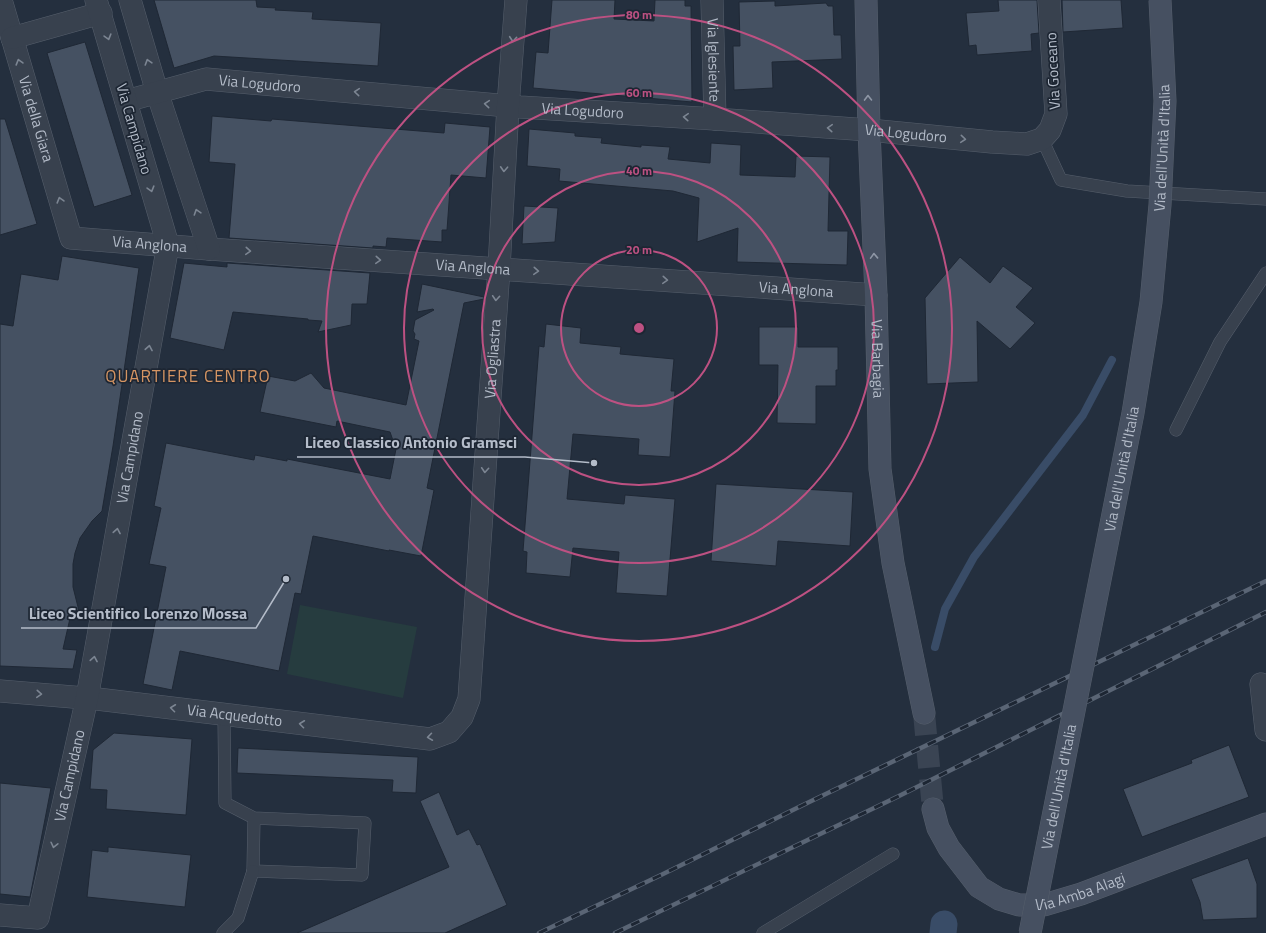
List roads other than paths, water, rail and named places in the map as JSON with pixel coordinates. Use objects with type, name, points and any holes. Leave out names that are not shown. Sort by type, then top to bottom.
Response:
[{"type":"street","name":"Via della Giara","points":[[1,0],[71,238]]},
{"type":"street","points":[[130,0],[157,92],[209,249]]},
{"type":"street","name":"Via Ogliastra","points":[[462,717],[469,699],[516,0]]},
{"type":"street","name":"Via Iglesiente","points":[[712,0],[715,119]]},
{"type":"street","name":"Via Barbagia","points":[[866,0],[880,469],[893,563],[924,713]]},
{"type":"street","name":"Via Goceano","points":[[1042,139],[1050,130],[1056,114],[1049,0]]},
{"type":"street","name":"Via dell'Unità d'Italia","points":[[1030,933],[1133,413],[1151,302],[1160,204],[1165,101],[1160,0]]},
{"type":"street","points":[[12,38],[98,6]]},
{"type":"street","name":"Via Campidano","points":[[0,914],[38,918],[87,698],[168,245],[98,6]]},
{"type":"street","name":"Via Logudoro","points":[[126,101],[206,79],[508,106],[869,130],[1006,143],[1027,144],[1042,139]]},
{"type":"street","name":"Via Anglona","points":[[71,238],[209,249],[876,295]]},
{"type":"street","points":[[1261,684],[1266,730]]},
{"type":"street","name":"Via Acquedotto","points":[[0,691],[87,698],[430,739],[449,732],[462,717]]},
{"type":"street","name":"Via Amba Alagi","points":[[933,809],[938,828],[948,848],[979,887],[999,899],[1019,905],[1044,905],[1081,894],[1266,824]]},
{"type":"lane","points":[[1042,139],[1061,180],[1127,191],[1266,199]]},
{"type":"lane","points":[[1176,430],[1220,342],[1266,273]]},
{"type":"lane","points":[[224,715],[224,803],[254,818],[365,823],[362,875],[253,871]]},
{"type":"lane","points":[[223,933],[238,918],[253,871],[254,818]]},
{"type":"lane","points":[[763,933],[893,854]]},
{"type":"waterway","points":[[935,647],[945,609],[974,557],[1083,415],[1112,360]]},
{"type":"waterway","points":[[943,933],[944,924]]},
{"type":"tunnel","points":[[924,713],[933,809]]},
{"type":"railway","points":[[539,933],[1266,581]]},
{"type":"railway","points":[[615,933],[899,796],[1266,612]]},
{"type":"place","name":"Liceo Classico Antonio Gramsci","points":[[594,463]]},
{"type":"place","name":"Liceo Scientifico Lorenzo Mossa","points":[[286,579]]},
{"type":"district","name":"QUARTIERE CENTRO","points":[[188,376]]}]
